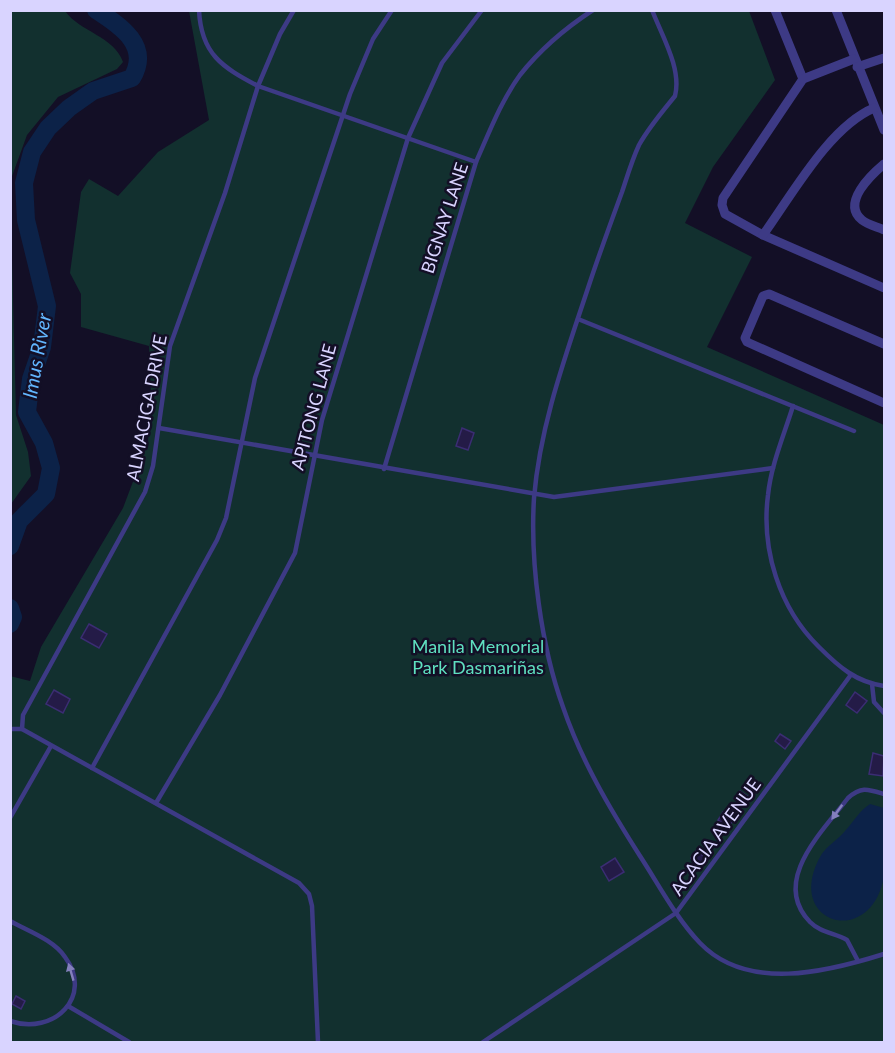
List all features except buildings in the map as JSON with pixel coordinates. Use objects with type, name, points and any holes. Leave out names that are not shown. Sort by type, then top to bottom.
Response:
[{"type":"street","points":[[775,10],[803,79]]},
{"type":"street","points":[[836,10],[874,108],[885,130]]},
{"type":"street","points":[[885,58],[856,63],[803,79],[723,198],[722,205],[725,214],[763,235],[885,288]]},
{"type":"street","points":[[763,235],[834,136],[859,114],[874,108]]},
{"type":"street","points":[[885,164],[868,180],[856,196],[854,204],[856,213],[862,221],[885,230]]},
{"type":"street","points":[[885,345],[769,294],[763,296],[745,338],[747,342],[885,403]]},
{"type":"lane","points":[[199,10],[200,29],[208,49],[224,66],[258,86],[476,162]]},
{"type":"lane","name":"ALMACIGA DRIVE","points":[[22,729],[23,714],[145,492],[153,466],[170,346],[225,193],[258,86],[280,34],[294,10]]},
{"type":"lane","points":[[92,768],[217,540],[226,518],[255,378],[344,116],[373,39],[392,10]]},
{"type":"lane","name":"APITONG LANE","points":[[156,803],[220,695],[295,553],[322,420],[408,138],[442,63],[482,10]]},
{"type":"lane","name":"BIGNAY LANE","points":[[384,469],[476,162],[520,75],[593,10]]},
{"type":"lane","points":[[652,10],[676,74],[677,89],[675,96],[649,129],[637,149],[578,319],[546,428],[534,496],[535,563],[554,680],[563,708],[606,800],[676,913],[700,944],[713,955],[742,969],[768,976],[785,975],[885,954]]},
{"type":"lane","points":[[578,319],[854,431]]},
{"type":"lane","points":[[793,406],[773,468],[766,512],[766,534],[774,572],[798,621],[814,642],[850,675],[872,684],[885,686]]},
{"type":"lane","points":[[159,428],[534,496],[554,497],[773,468]]},
{"type":"lane","name":"ACACIA AVENUE","points":[[483,1042],[676,913],[850,675]]},
{"type":"lane","points":[[872,684],[874,702],[885,713]]},
{"type":"lane","points":[[10,729],[22,729],[299,883],[309,894],[312,906],[318,1042]]},
{"type":"lane","points":[[10,818],[51,746]]},
{"type":"lane","points":[[858,961],[848,940],[823,932],[810,922],[801,909],[796,881],[805,857],[856,790],[865,788],[885,794]]},
{"type":"lane","points":[[10,921],[50,944],[65,956],[72,968],[74,983],[68,1006],[57,1018],[43,1024],[24,1025],[10,1021]]},
{"type":"lane","points":[[68,1006],[129,1042]]},
{"type":"green space","points":[[11,10],[65,11],[79,24],[112,46],[119,53],[123,62],[117,69],[58,97],[27,135],[11,179]]},
{"type":"green space","name":"Manila Memorial Park Dasmariñas","points":[[189,11],[749,11],[775,80],[713,167],[685,223],[752,257],[707,347],[884,425],[884,1042],[11,1042],[10,676],[30,681],[41,647],[123,508],[148,442],[151,395],[149,346],[81,327],[81,294],[70,273],[81,192],[89,179],[118,196],[158,152],[209,120]]},
{"type":"green space","points":[[10,182],[16,415],[28,452],[31,476],[11,504]]},
{"type":"water","points":[[870,804],[884,808],[886,852],[884,877],[876,900],[863,914],[848,920],[833,919],[821,912],[813,898],[812,880],[823,853]]},
{"type":"waterway","name":"Imus River","points":[[10,546],[19,521],[46,494],[51,468],[44,443],[27,412],[31,379],[42,347],[47,306],[26,220],[24,183],[32,152],[48,128],[69,108],[93,91],[132,78],[137,67],[136,47],[130,38],[115,23],[96,10]]},
{"type":"waterway","name":"Imus River","points":[[10,608],[13,617],[10,624]]}]
